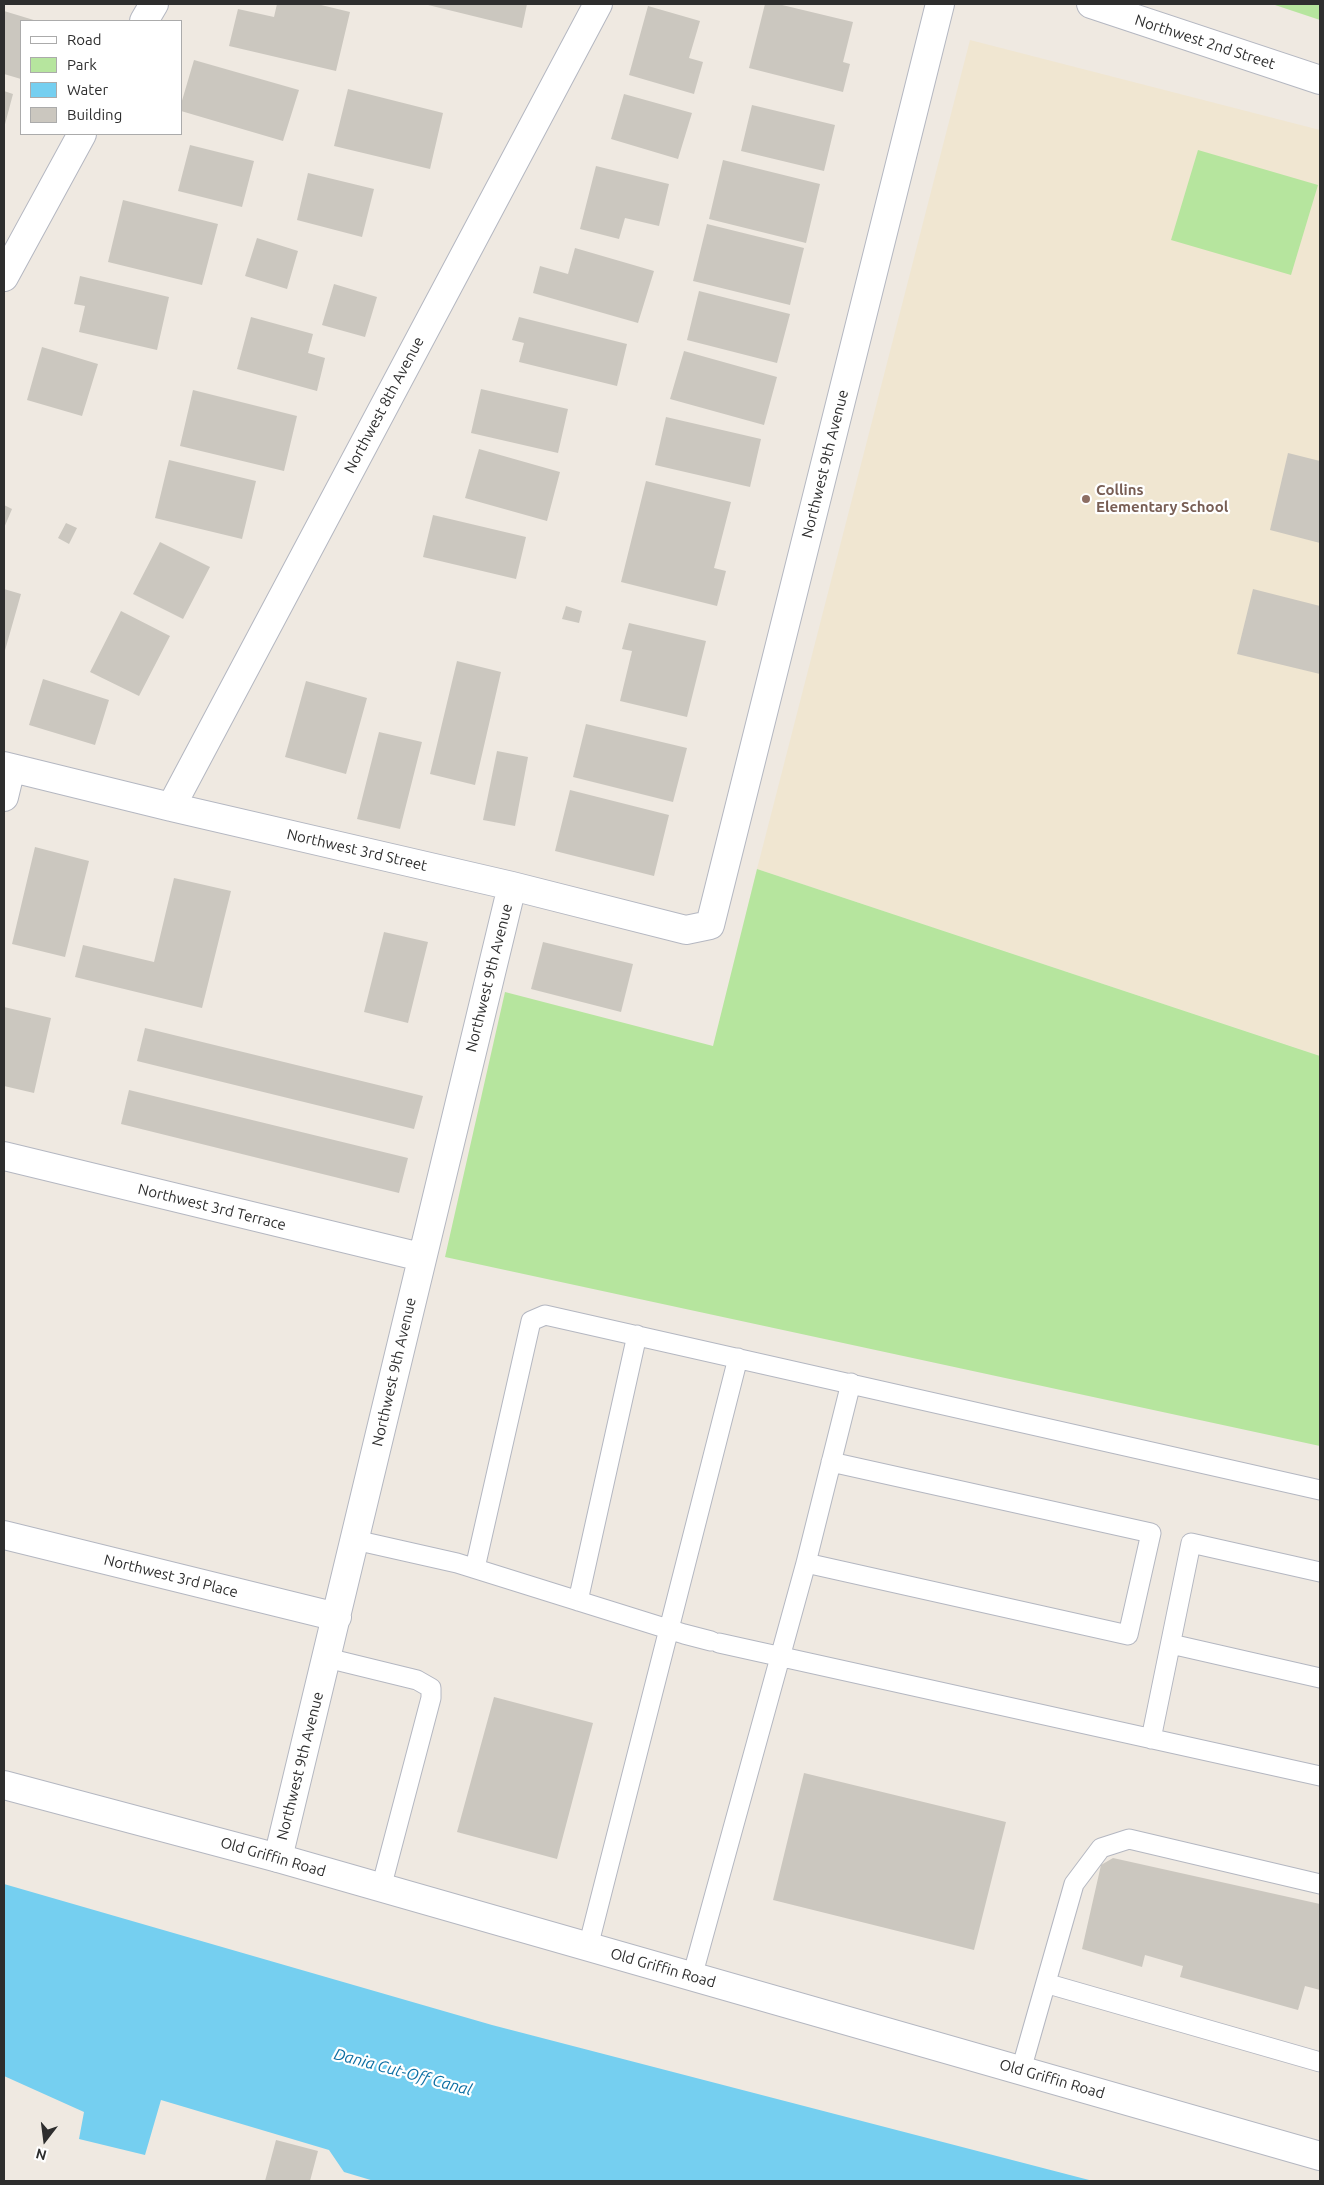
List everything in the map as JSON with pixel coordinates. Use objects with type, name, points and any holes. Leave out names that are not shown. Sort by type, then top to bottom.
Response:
[{"type":"street","points":[[145,20],[154,4]]},
{"type":"street","name":"Northwest 8th Avenue","points":[[171,807],[598,4]]},
{"type":"street","name":"Northwest 9th Avenue","points":[[710,925],[940,4]]},
{"type":"street","name":"Northwest 2nd Street","points":[[1091,4],[1320,80]]},
{"type":"street","points":[[4,277],[81,135]]},
{"type":"street","points":[[4,797],[7,767]]},
{"type":"street","name":"Northwest 3rd Street","points":[[7,767],[512,886],[686,930],[710,925]]},
{"type":"street","name":"Northwest 9th Avenue","points":[[278,1858],[338,1617],[421,1257],[512,886]]},
{"type":"street","name":"Northwest 3rd Terrace","points":[[4,1156],[421,1257]]},
{"type":"street","name":"Northwest 3rd Place","points":[[4,1535],[338,1617]]},
{"type":"street","name":"Old Griffin Road","points":[[4,1785],[278,1858],[1320,2156]]},
{"type":"lane","points":[[475,1568],[531,1321],[545,1315],[1320,1490]]},
{"type":"lane","points":[[578,1601],[637,1335]]},
{"type":"lane","points":[[588,1947],[738,1358]]},
{"type":"lane","points":[[692,1977],[781,1657],[852,1383]]},
{"type":"lane","points":[[806,1563],[1128,1634],[1152,1533],[831,1462]]},
{"type":"lane","points":[[355,1540],[475,1568],[669,1630],[715,1642],[1320,1776]]},
{"type":"lane","points":[[1151,1739],[1191,1543],[1320,1572]]},
{"type":"lane","points":[[1171,1644],[1320,1678]]},
{"type":"lane","points":[[327,1658],[417,1680],[431,1688],[431,1698],[381,1888]]},
{"type":"lane","points":[[1020,2070],[1074,1884],[1101,1848],[1129,1839],[1320,1884]]},
{"type":"lane","points":[[1045,1986],[1052,1985],[1320,2062]]},
{"type":"shaded area","name":"Collins Elementary School","points":[[970,40],[1320,130],[1320,1056],[757,869]]},
{"type":"green space","points":[[1272,4],[1320,4],[1320,20]]},
{"type":"green space","points":[[1198,150],[1318,185],[1291,275],[1171,240]]},
{"type":"green space","points":[[757,869],[1320,1056],[1320,1446],[445,1257],[505,992],[713,1046]]},
{"type":"water","name":"Dania Cut-Off Canal","points":[[4,1884],[492,2025],[1093,2181],[374,2181],[344,2172],[329,2150],[161,2100],[145,2155],[79,2139],[84,2112],[4,2076]]},
{"type":"building","points":[[277,4],[317,4],[350,12],[336,71],[229,46],[238,9],[274,17]]},
{"type":"building","points":[[424,4],[527,4],[522,28]]},
{"type":"building","points":[[765,4],[778,4],[853,22],[843,62],[850,64],[843,92],[749,68]]},
{"type":"building","points":[[648,6],[700,21],[689,58],[703,62],[694,94],[629,75]]},
{"type":"building","points":[[4,11],[34,20],[20,20],[20,79],[4,74]]},
{"type":"building","points":[[194,60],[299,90],[283,141],[182,111],[182,101]]},
{"type":"building","points":[[348,89],[443,113],[430,169],[334,146]]},
{"type":"building","points":[[4,91],[13,94],[4,128]]},
{"type":"building","points":[[624,94],[692,113],[678,159],[611,139]]},
{"type":"building","points":[[752,105],[835,125],[824,171],[741,151]]},
{"type":"building","points":[[190,145],[254,161],[242,207],[178,191]]},
{"type":"building","points":[[723,160],[820,184],[806,243],[709,219]]},
{"type":"building","points":[[596,166],[669,184],[659,226],[625,218],[619,239],[580,229]]},
{"type":"building","points":[[308,173],[374,189],[362,237],[297,220]]},
{"type":"building","points":[[123,200],[218,224],[202,285],[108,262]]},
{"type":"building","points":[[707,224],[804,248],[790,305],[693,281]]},
{"type":"building","points":[[257,238],[298,251],[287,289],[245,276]]},
{"type":"building","points":[[575,248],[654,271],[638,323],[533,293],[540,266],[568,274]]},
{"type":"building","points":[[80,276],[169,297],[157,350],[79,332],[85,306],[74,304]]},
{"type":"building","points":[[334,284],[377,297],[365,337],[322,325]]},
{"type":"building","points":[[699,291],[790,314],[777,363],[687,340]]},
{"type":"building","points":[[251,317],[313,334],[308,353],[325,358],[317,391],[237,369]]},
{"type":"building","points":[[519,317],[627,344],[617,386],[519,362],[524,343],[512,340]]},
{"type":"building","points":[[42,347],[98,364],[82,416],[27,400]]},
{"type":"building","points":[[684,351],[777,377],[764,425],[670,399]]},
{"type":"building","points":[[481,389],[568,409],[558,453],[471,433]]},
{"type":"building","points":[[193,390],[297,416],[284,471],[180,446]]},
{"type":"building","points":[[666,417],[761,439],[750,487],[655,465]]},
{"type":"building","points":[[479,449],[560,472],[547,521],[465,498]]},
{"type":"building","points":[[1288,453],[1320,461],[1320,543],[1270,530]]},
{"type":"building","points":[[169,460],[256,481],[242,539],[155,518]]},
{"type":"building","points":[[646,481],[731,502],[714,568],[726,571],[717,606],[621,582]]},
{"type":"building","points":[[4,505],[12,509],[4,528]]},
{"type":"building","points":[[433,515],[526,537],[516,579],[423,557]]},
{"type":"building","points":[[66,523],[77,528],[69,544],[58,538]]},
{"type":"building","points":[[160,542],[210,567],[183,619],[133,594]]},
{"type":"building","points":[[4,589],[21,594],[4,654]]},
{"type":"building","points":[[1253,589],[1320,606],[1320,674],[1237,654]]},
{"type":"building","points":[[566,606],[582,611],[579,623],[562,619]]},
{"type":"building","points":[[121,611],[170,636],[139,696],[90,672]]},
{"type":"building","points":[[629,623],[706,641],[687,717],[620,701],[632,651],[622,649]]},
{"type":"building","points":[[457,661],[501,672],[475,785],[430,774]]},
{"type":"building","points":[[43,679],[109,700],[95,745],[29,725]]},
{"type":"building","points":[[306,681],[367,698],[346,774],[285,757]]},
{"type":"building","points":[[586,724],[687,748],[673,802],[573,777]]},
{"type":"building","points":[[379,732],[422,742],[400,829],[357,819]]},
{"type":"building","points":[[497,751],[528,757],[515,826],[483,820]]},
{"type":"building","points":[[570,790],[669,815],[654,876],[555,851]]},
{"type":"building","points":[[35,847],[89,861],[65,957],[12,944]]},
{"type":"building","points":[[174,878],[231,891],[202,1008],[75,977],[83,945],[154,962]]},
{"type":"building","points":[[384,932],[428,942],[408,1023],[364,1012]]},
{"type":"building","points":[[543,942],[633,964],[621,1012],[531,989]]},
{"type":"building","points":[[4,1007],[51,1018],[34,1093],[4,1086]]},
{"type":"building","points":[[145,1028],[423,1096],[414,1129],[137,1061]]},
{"type":"building","points":[[129,1090],[408,1158],[399,1193],[121,1124]]},
{"type":"building","points":[[494,1697],[593,1723],[557,1859],[457,1832]]},
{"type":"building","points":[[804,1773],[1006,1822],[974,1950],[773,1900]]},
{"type":"building","points":[[1113,1858],[1320,1904],[1320,1990],[1305,1986],[1298,2010],[1180,1977],[1183,1966],[1145,1955],[1142,1967],[1082,1949],[1101,1865]]},
{"type":"building","points":[[276,2140],[318,2151],[310,2181],[265,2181]]},
{"type":"place","name":"Collins Elementary School","points":[[1086,499]]}]
